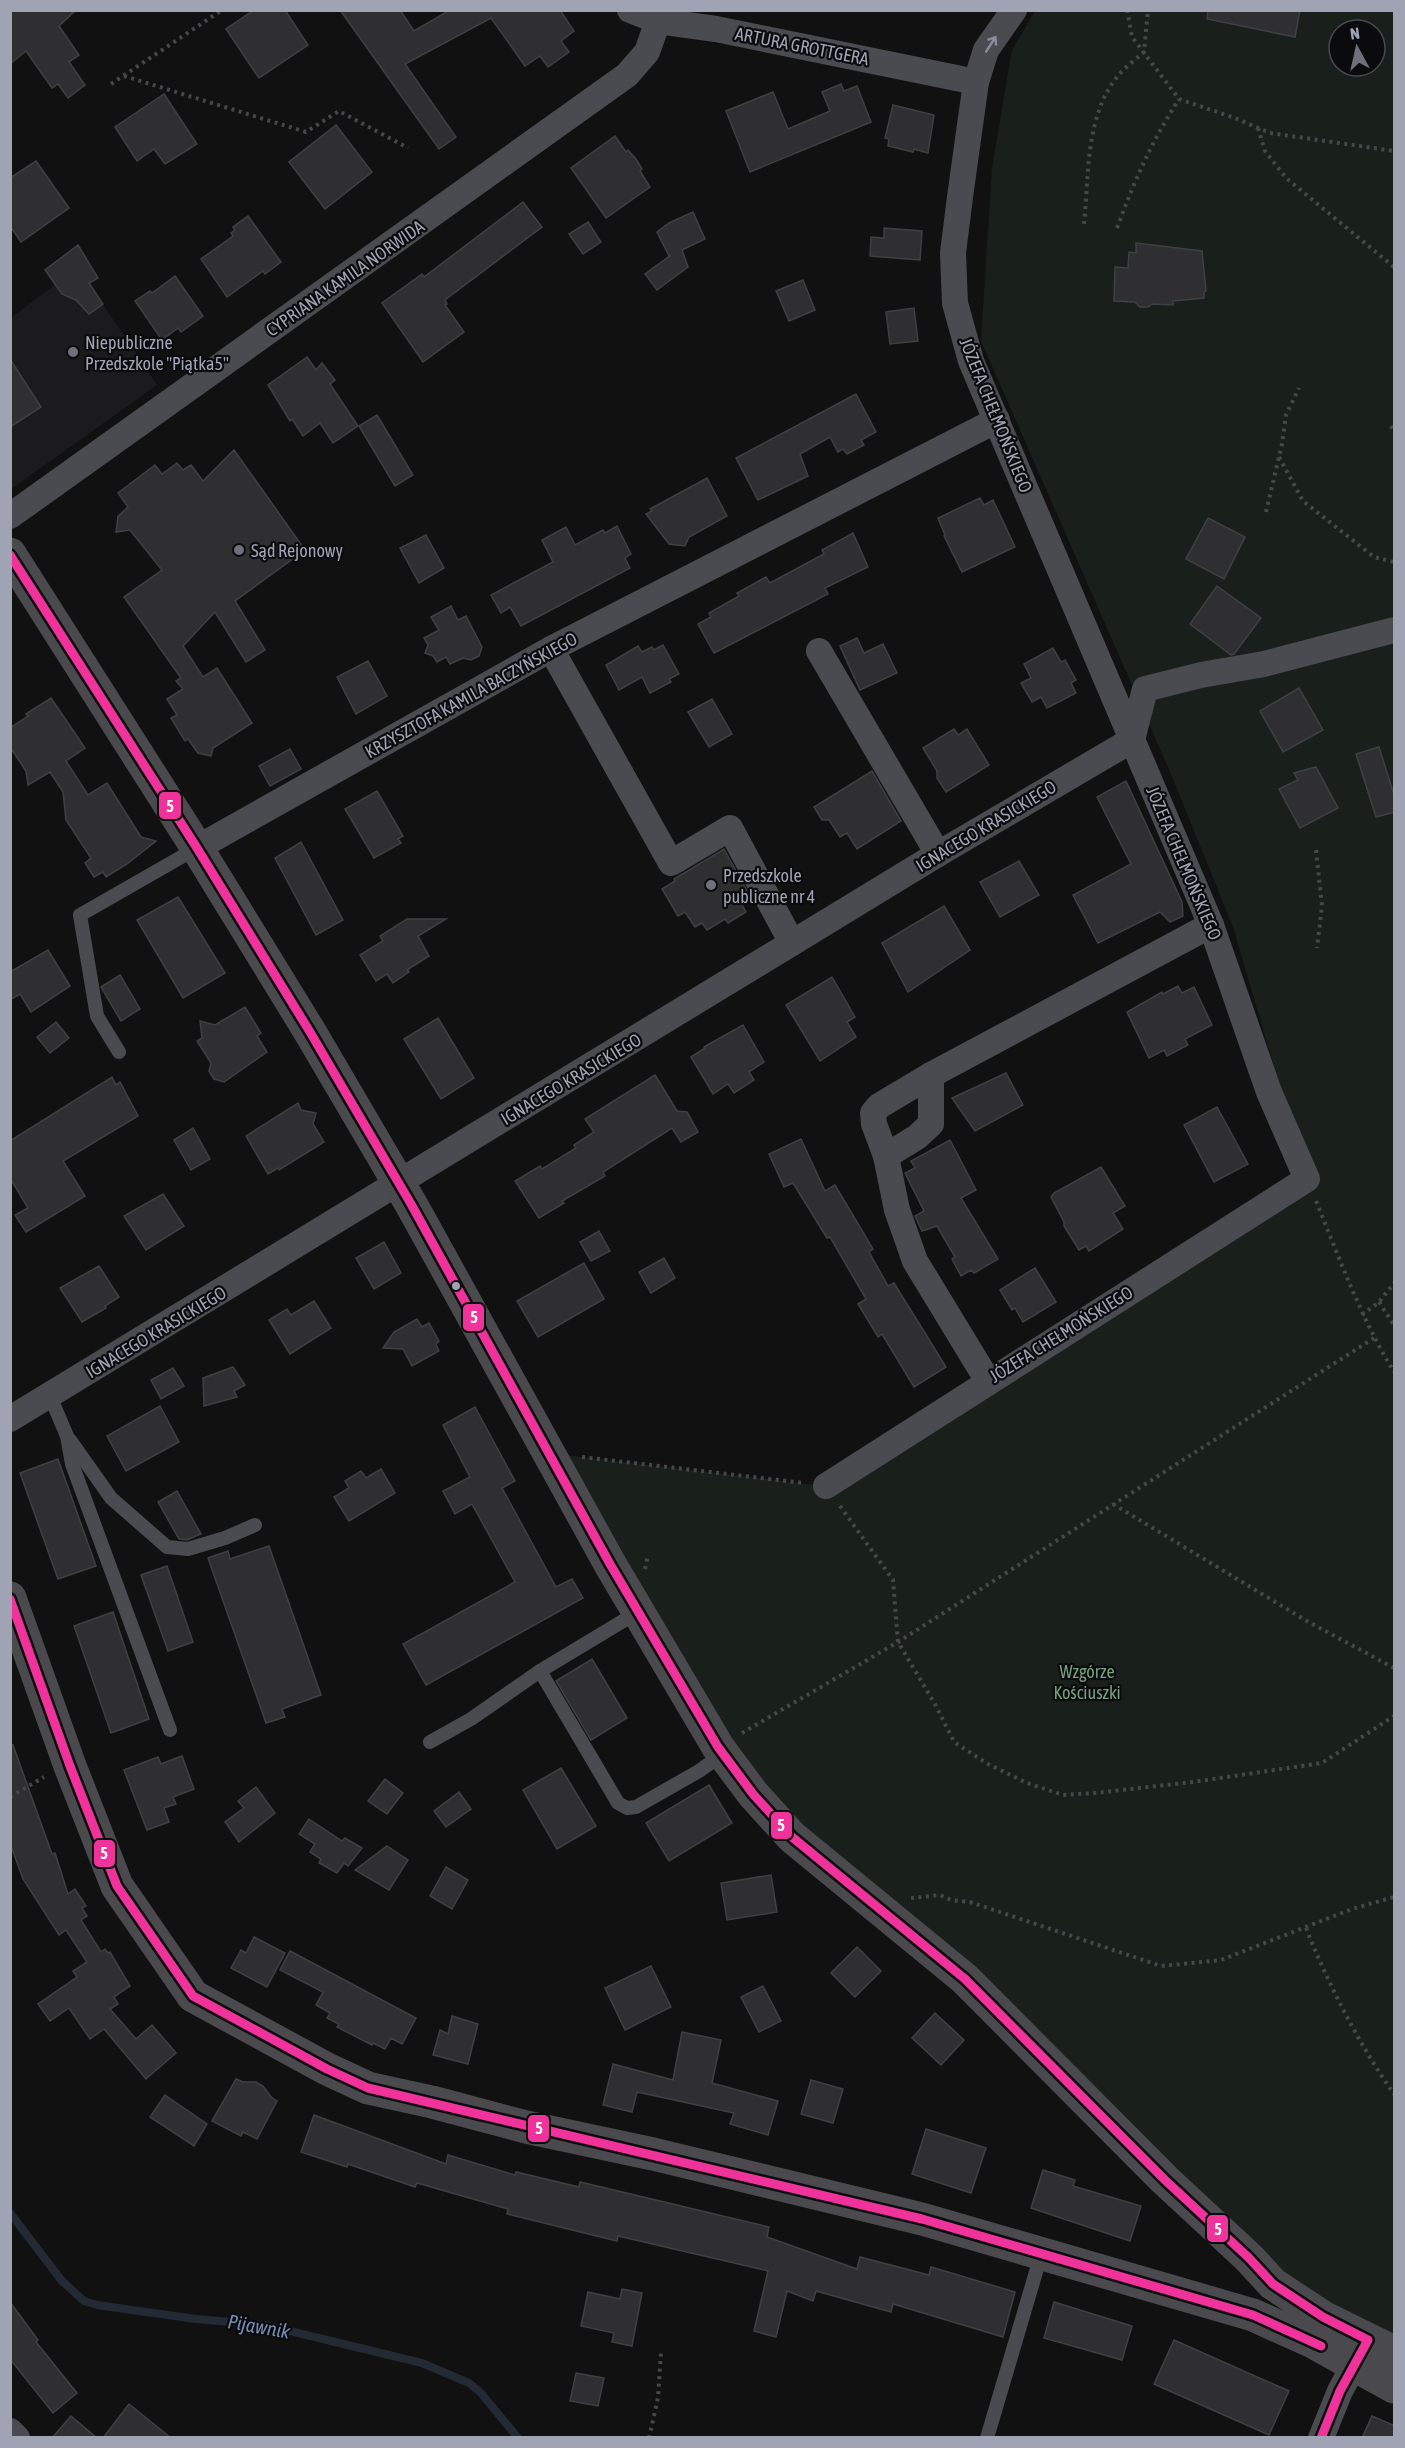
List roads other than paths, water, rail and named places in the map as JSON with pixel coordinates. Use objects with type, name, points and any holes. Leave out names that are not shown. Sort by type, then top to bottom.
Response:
[{"type":"street","name":"ARTURA GROTTGERA","points":[[630,10],[658,21],[716,29],[976,82]]},
{"type":"street","name":"JÓZEFA CHEŁMOŃSKIEGO","points":[[826,1486],[1307,1179],[1269,1092],[1211,925],[971,361],[955,303],[953,253],[976,82],[986,50],[1014,10]]},
{"type":"street","name":"CYPRIANA KAMILA NORWIDA","points":[[10,516],[627,75],[646,52],[658,21]]},
{"type":"street","name":"KRZYSZTOFA KAMILA BACZYŃSKIEGO","points":[[197,848],[551,649],[997,420]]},
{"type":"street","points":[[10,554],[197,848],[400,1184],[638,1612],[721,1750],[753,1794],[792,1837],[965,1979],[1165,2180],[1249,2258],[1273,2284],[1373,2352],[1395,2387]]},
{"type":"street","points":[[1132,740],[1145,689],[1201,675],[1264,664],[1395,630]]},
{"type":"street","points":[[551,649],[671,862],[730,828],[792,944]]},
{"type":"street","points":[[819,651],[938,854]]},
{"type":"street","name":"IGNACEGO KRASICKIEGO","points":[[10,1419],[400,1184],[938,854],[1132,740]]},
{"type":"street","points":[[988,1381],[915,1261],[897,1210],[873,1113],[879,1106],[931,1075],[1211,925]]},
{"type":"street","points":[[885,1156],[917,1137],[931,1124],[931,1075]]},
{"type":"street","points":[[10,1598],[70,1766],[117,1886],[193,1996],[327,2069],[368,2088],[526,2127],[653,2154],[870,2206],[1252,2315],[1313,2342],[1373,2352]]},
{"type":"street","points":[[1252,2315],[1262,2314],[1275,2307],[1277,2293],[1273,2284]]},
{"type":"street","points":[[1321,2438],[1340,2391],[1373,2352]]},
{"type":"street","points":[[10,2431],[17,2438]]},
{"type":"lane","name":"KRZYSZTOFA KAMILA BACZYŃSKIEGO","points":[[119,1052],[97,1016],[80,915],[197,848]]},
{"type":"lane","points":[[50,1396],[67,1436],[111,1498],[167,1547],[188,1549],[225,1538],[255,1525]]},
{"type":"lane","points":[[67,1436],[72,1464],[170,1730]]},
{"type":"lane","points":[[430,1742],[471,1719],[540,1671],[638,1612]]},
{"type":"lane","points":[[540,1671],[618,1803],[627,1808],[636,1808],[699,1771],[721,1750]]},
{"type":"lane","points":[[987,2438],[1041,2255]]},
{"type":"waterway","name":"Pijawnik","points":[[10,2213],[62,2281],[84,2301],[97,2305],[196,2319],[265,2325],[422,2363],[469,2383],[480,2392],[518,2438]]},
{"type":"place","name":"Niepubliczne Przedszkole \"Piątka5\"","points":[[73,352]]},
{"type":"place","name":"Sąd Rejonowy","points":[[239,550]]},
{"type":"place","name":"Przedszkole publiczne nr 4","points":[[711,885]]},
{"type":"park label","name":"Wzgórze Kościuszki","points":[[1087,1681]]}]
